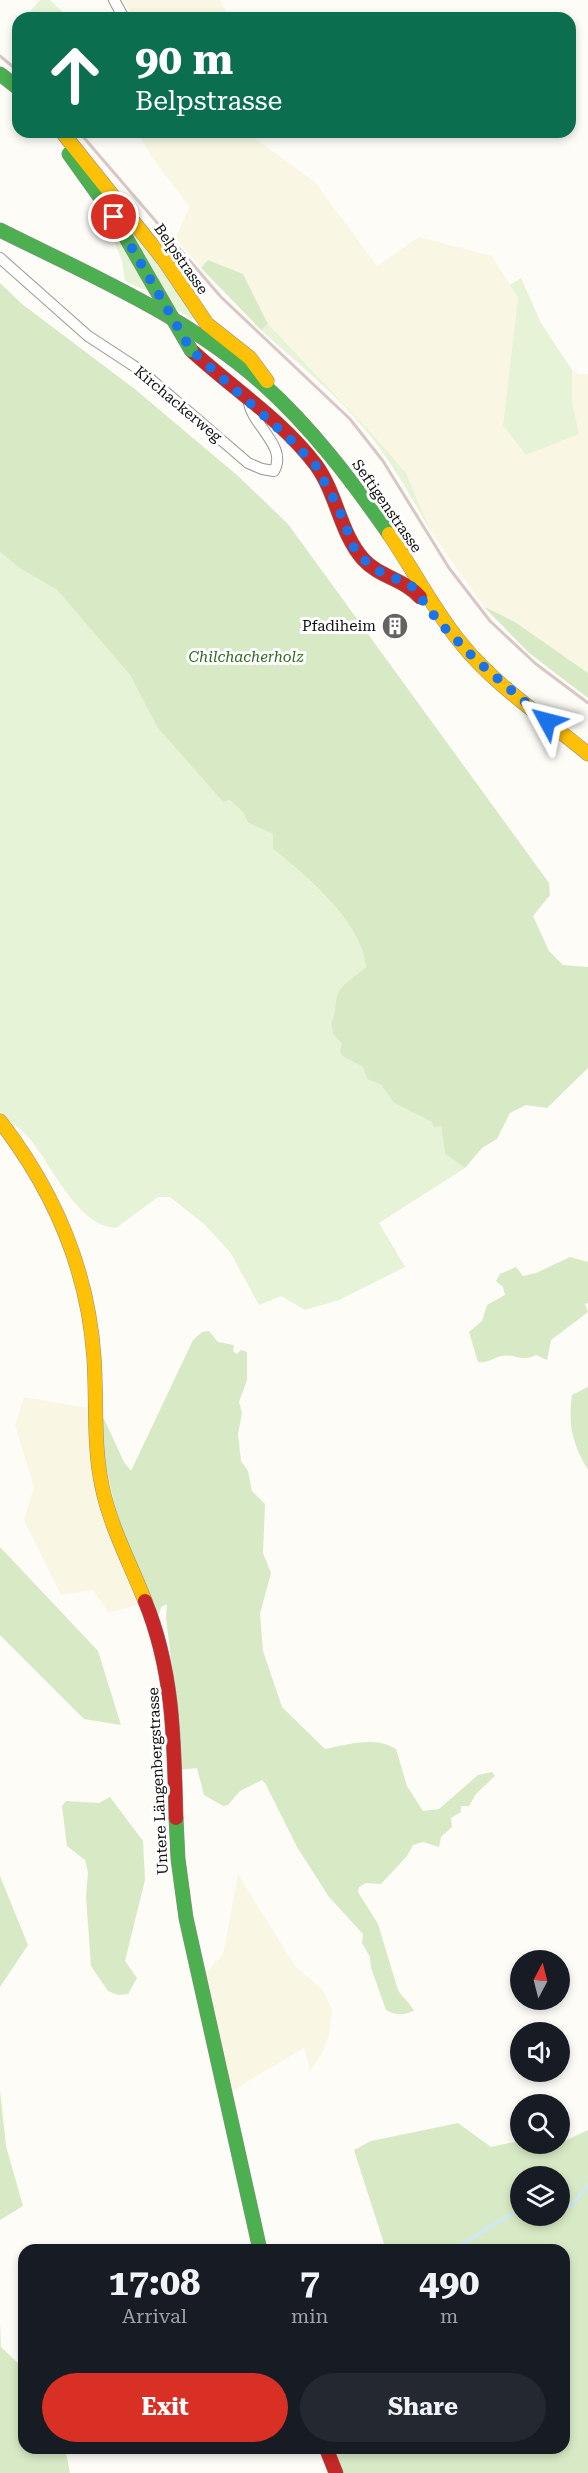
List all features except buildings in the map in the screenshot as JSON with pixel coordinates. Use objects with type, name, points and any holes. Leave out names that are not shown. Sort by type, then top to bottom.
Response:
[{"type":"street","points":[[0,74],[12,83]]},
{"type":"street","points":[[60,138],[119,226],[191,350],[302,450],[316,466],[338,507],[354,548],[363,559],[383,574],[410,584],[439,622],[496,679],[588,754]]},
{"type":"street","name":"Belpstrasse","points":[[67,138],[164,260],[207,324],[250,358],[278,398]]},
{"type":"street","points":[[0,230],[184,327],[228,356],[278,398]]},
{"type":"street","name":"Kirchackerweg","points":[[0,258],[80,330],[140,370],[248,463],[274,471],[277,465],[276,448],[251,415],[249,403]]},
{"type":"street","name":"Seftigenstrasse","points":[[278,398],[336,462],[370,507],[459,641]]},
{"type":"street","name":"Untere Längenbergstrasse","points":[[0,1121],[36,1170],[57,1209],[87,1299],[94,1357],[94,1424],[99,1474],[113,1527],[150,1610],[166,1662],[175,1729],[175,1815],[181,1890],[259,2244]]},
{"type":"street","points":[[328,2454],[336,2473]]},
{"type":"shaded area","points":[[121,0],[220,0],[226,12],[131,12]]},
{"type":"shaded area","points":[[141,138],[254,138],[315,182],[377,266],[419,237],[492,256],[518,298],[503,425],[579,434],[572,401],[572,370],[580,374],[588,374],[588,673],[515,622],[485,608],[431,532],[406,473],[268,324],[243,274],[208,260],[201,268],[175,238],[190,207],[153,159]]},
{"type":"shaded area","points":[[24,1397],[90,1408],[91,1434],[143,1603],[109,1613],[93,1590],[61,1595],[24,1520],[34,1487],[15,1425]]},
{"type":"shaded area","points":[[238,1874],[295,1966],[323,1990],[332,2010],[329,2035],[321,2056],[310,2070],[304,2048],[230,2092],[204,1975],[223,1954]]},
{"type":"green space","points":[[40,0],[50,0],[63,12],[29,12]]},
{"type":"green space","points":[[113,203],[134,227],[200,323],[173,308]]},
{"type":"green space","points":[[101,208],[153,294],[125,281],[122,261]]},
{"type":"green space","points":[[208,260],[243,274],[268,324],[261,330],[201,268]]},
{"type":"green space","points":[[521,278],[541,323],[572,370],[572,401],[579,434],[526,455],[503,425],[518,298],[510,285]]},
{"type":"green space","name":"Chilchacherholz","points":[[0,283],[22,304],[136,390],[238,476],[288,524],[549,883],[550,895],[533,916],[549,951],[563,965],[588,967],[588,1068],[547,1108],[526,1105],[510,1113],[497,1139],[482,1148],[465,1168],[445,1154],[441,1126],[434,1128],[432,1122],[394,1103],[381,1085],[367,1079],[363,1067],[342,1056],[340,1051],[342,1044],[333,1034],[331,1022],[337,998],[343,986],[366,967],[362,950],[344,917],[316,886],[273,849],[273,834],[248,823],[243,812],[230,800],[223,802],[157,727],[130,675],[57,590],[18,567],[0,552]]},
{"type":"green space","points":[[268,324],[406,473],[431,532],[400,478],[374,440],[340,402],[261,330]]},
{"type":"green space","points":[[0,552],[18,567],[57,590],[130,675],[157,727],[223,802],[230,800],[243,812],[248,823],[273,834],[273,849],[316,887],[344,917],[354,934],[362,950],[366,967],[340,990],[336,1014],[331,1022],[333,1034],[342,1044],[342,1056],[363,1067],[367,1079],[381,1085],[394,1103],[432,1122],[434,1128],[441,1126],[445,1154],[465,1168],[379,1223],[405,1267],[339,1300],[305,1310],[281,1296],[259,1305],[230,1252],[204,1224],[170,1197],[158,1197],[116,1228],[102,1225],[89,1217],[77,1205],[27,1136],[0,1111]]},
{"type":"green space","points":[[485,608],[515,622],[588,673],[588,698],[529,653]]},
{"type":"green space","points":[[570,1257],[588,1262],[588,1303],[585,1304],[588,1312],[551,1340],[547,1360],[536,1355],[522,1358],[507,1355],[478,1362],[469,1332],[482,1321],[487,1305],[505,1295],[503,1287],[496,1281],[500,1274],[516,1267],[523,1276],[536,1273]]},
{"type":"green space","points":[[209,1331],[218,1342],[234,1345],[233,1351],[237,1354],[241,1350],[247,1352],[247,1380],[239,1402],[242,1413],[238,1434],[241,1461],[248,1471],[252,1491],[265,1504],[263,1553],[271,1573],[260,1614],[263,1651],[282,1707],[325,1749],[352,1743],[371,1742],[396,1749],[407,1786],[423,1811],[439,1809],[478,1775],[492,1772],[495,1776],[476,1794],[469,1806],[461,1806],[461,1812],[451,1818],[452,1827],[441,1837],[439,1847],[423,1842],[413,1845],[407,1856],[381,1884],[366,1883],[359,1887],[358,1892],[378,1924],[398,1990],[414,2011],[397,2014],[386,2010],[371,1968],[370,1957],[362,1943],[363,1934],[329,1897],[297,1847],[265,1783],[262,1780],[240,1791],[228,1805],[223,1806],[204,1795],[197,1768],[179,1770],[176,1699],[166,1618],[167,1604],[161,1607],[158,1618],[121,1534],[104,1457],[100,1420],[104,1419],[124,1462],[131,1471],[193,1340],[202,1332]]},
{"type":"green space","points":[[588,1387],[588,1470],[572,1434],[571,1416],[572,1395]]},
{"type":"green space","points":[[0,1547],[98,1651],[121,1725],[84,1719],[0,1635]]},
{"type":"green space","points":[[110,1797],[143,1841],[145,1880],[125,1961],[137,1978],[128,1994],[118,1995],[108,1991],[91,1966],[86,1896],[88,1872],[85,1860],[67,1846],[62,1806],[66,1801],[99,1803]]},
{"type":"green space","points":[[0,1876],[28,1945],[0,1987]]},
{"type":"green space","points":[[0,2090],[6,2146],[23,2206],[0,2220]]},
{"type":"green space","points":[[458,2123],[491,2147],[510,2143],[510,2154],[570,2154],[570,2138],[588,2130],[588,2473],[342,2473],[333,2454],[570,2454],[570,2244],[384,2244],[354,2150],[371,2141]]},
{"type":"green space","points":[[0,2323],[1,2347],[18,2363],[18,2454],[66,2454],[70,2473],[0,2473]]},
{"type":"waterway","points":[[570,2207],[588,2184]]},
{"type":"waterway","points":[[462,2244],[510,2215]]},
{"type":"railway","points":[[0,56],[12,66]]},
{"type":"railway","points":[[84,138],[221,297],[350,419],[383,461],[449,568],[490,621],[536,664],[588,703]]},
{"type":"traffic: fast","points":[[0,74],[12,83]]},
{"type":"traffic: fast","points":[[69,154],[114,217],[152,283]]},
{"type":"traffic: fast","points":[[0,230],[137,298],[234,360],[281,401],[315,437],[389,534]]},
{"type":"traffic: fast","points":[[152,283],[191,350]]},
{"type":"traffic: fast","points":[[176,1818],[178,1859],[186,1918],[259,2244]]},
{"type":"traffic: slow","points":[[67,138],[164,260],[207,324],[250,358],[267,381]]},
{"type":"traffic: slow","points":[[389,534],[441,616],[474,658],[505,687],[588,754]]},
{"type":"traffic: slow","points":[[0,1121],[37,1175],[52,1203],[76,1262],[84,1293],[94,1358],[96,1438],[102,1486],[115,1530],[145,1601]]},
{"type":"traffic: jam","points":[[191,350],[288,433],[303,449],[323,476],[349,537],[363,559],[376,570],[407,586],[420,597]]},
{"type":"traffic: jam","points":[[145,1601],[162,1654],[171,1708],[176,1818]]},
{"type":"traffic: jam","points":[[328,2454],[336,2473]]},
{"type":"place","name":"Pfadiheim","points":[[395,626]]},
{"type":"route","points":[[114,217],[179,333],[191,350],[302,450],[316,466],[338,507],[354,548],[363,559],[383,574],[410,584],[439,622],[475,659],[547,721]]}]
